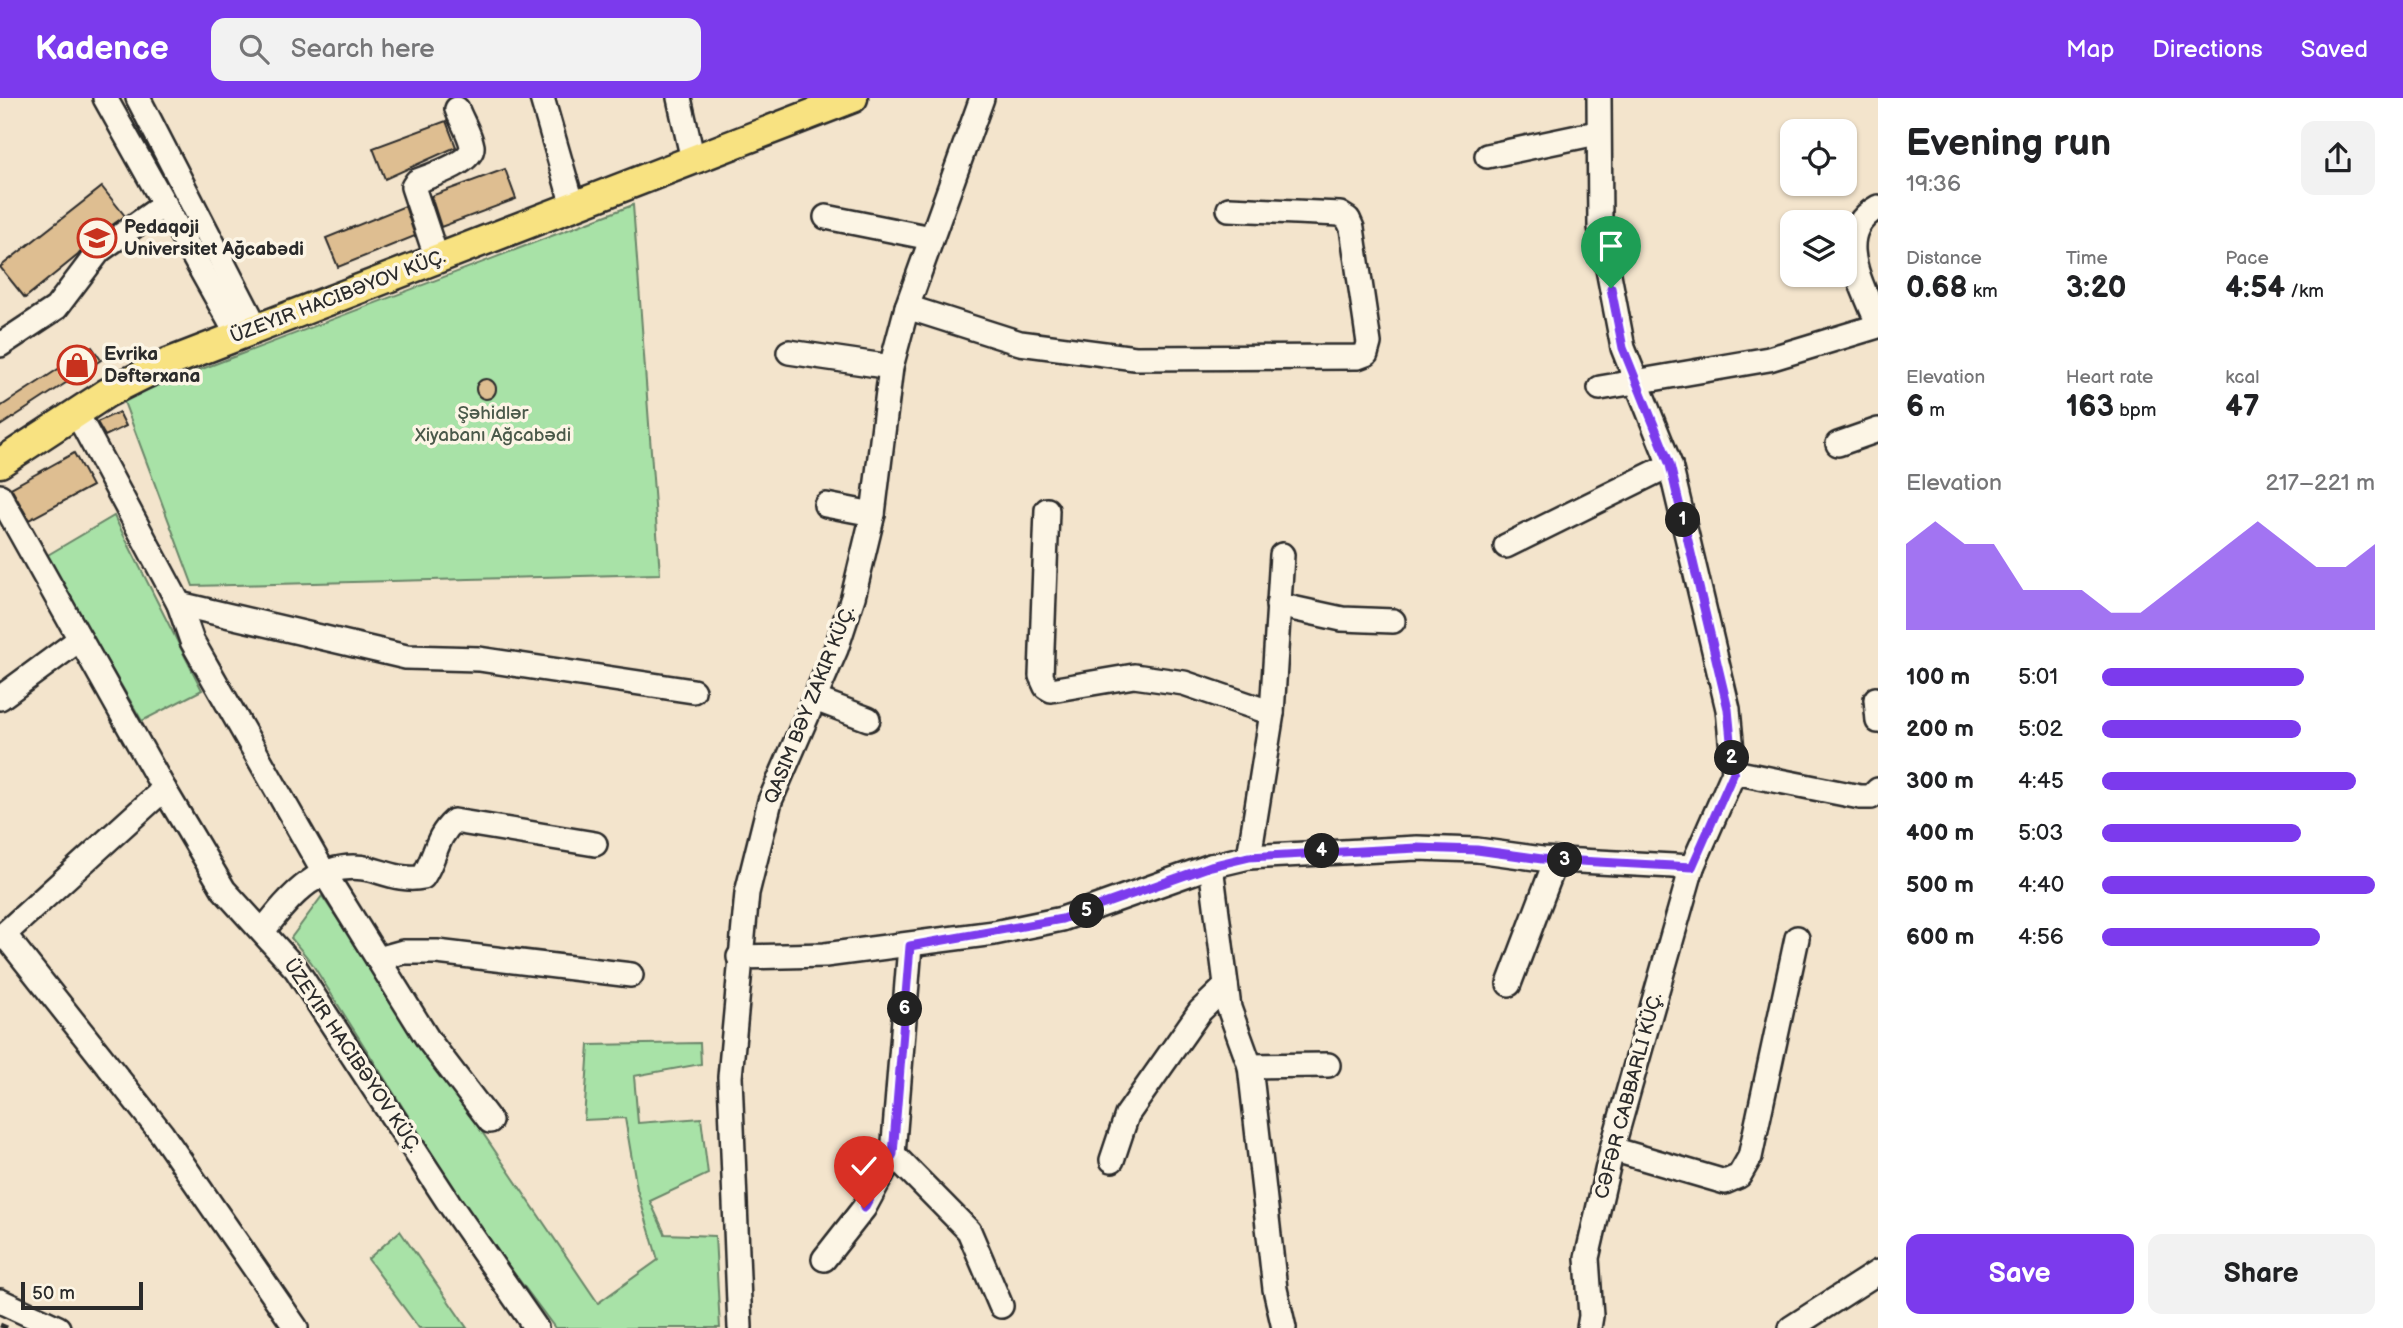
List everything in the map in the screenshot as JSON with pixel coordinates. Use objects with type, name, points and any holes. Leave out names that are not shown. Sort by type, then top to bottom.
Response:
[{"type":"main road","points":[[0,463],[133,378],[853,98]]},
{"type":"street","points":[[106,98],[165,204],[248,332]]},
{"type":"street","points":[[138,98],[248,332]]},
{"type":"street","points":[[542,98],[573,206]]},
{"type":"street","points":[[679,98],[693,160]]},
{"type":"street","points":[[740,1328],[730,1077],[747,893],[770,801],[814,699],[853,597],[873,514],[891,367],[907,307],[982,98]]},
{"type":"street","points":[[1589,1328],[1591,1315],[1587,1258],[1612,1149],[1692,867],[1734,772],[1728,709],[1670,465],[1623,348],[1600,227],[1597,133],[1599,98]]},
{"type":"street","points":[[437,259],[413,187],[417,181],[465,160],[471,153],[472,146],[457,109]]},
{"type":"street","points":[[1486,156],[1597,133]]},
{"type":"street","points":[[0,345],[56,308],[99,251],[165,204]]},
{"type":"street","points":[[1600,388],[1769,359],[1878,325],[1853,258],[1852,235],[1858,221],[1878,207]]},
{"type":"street","points":[[907,307],[1020,343],[1135,358],[1358,357],[1366,354],[1369,343],[1352,228],[1348,219],[1340,214],[1229,209]]},
{"type":"street","points":[[826,217],[931,238]]},
{"type":"street","points":[[789,352],[891,367]]},
{"type":"street","points":[[76,412],[179,604],[192,641],[323,871],[429,1041],[490,1121]]},
{"type":"street","points":[[1838,444],[1878,430]]},
{"type":"street","points":[[1506,546],[1670,465]]},
{"type":"street","points":[[0,496],[164,789],[225,890],[296,969],[449,1203],[536,1328]]},
{"type":"street","points":[[826,505],[873,514]]},
{"type":"street","points":[[1047,510],[1041,676],[1046,687],[1051,690],[1134,676],[1184,683],[1272,713]]},
{"type":"street","points":[[1249,857],[1272,713],[1282,555]]},
{"type":"street","points":[[179,604],[406,657],[479,659],[693,691]]},
{"type":"street","points":[[1278,605],[1342,619],[1393,621]]},
{"type":"street","points":[[0,698],[80,639]]},
{"type":"street","points":[[814,699],[868,719]]},
{"type":"street","points":[[1734,772],[1860,797],[1871,797],[1878,790]]},
{"type":"street","points":[[164,789],[2,936],[162,1134],[296,1328]]},
{"type":"street","points":[[263,931],[286,901],[323,871],[341,867],[366,868],[410,880],[423,877],[433,861],[441,832],[454,821],[595,844]]},
{"type":"street","points":[[739,957],[825,955],[910,946],[1062,919],[1211,866],[1249,857],[1417,848],[1477,850],[1556,860],[1692,867]]},
{"type":"street","points":[[1508,984],[1556,860]]},
{"type":"street","points":[[1211,866],[1229,1008],[1250,1066],[1275,1289],[1284,1328]]},
{"type":"street","points":[[1612,1149],[1725,1182],[1739,1176],[1750,1157],[1797,938]]},
{"type":"street","points":[[824,1259],[864,1208],[893,1154],[910,946]]},
{"type":"street","points":[[378,959],[403,952],[437,953],[631,975]]},
{"type":"street","points":[[1112,1160],[1127,1115],[1200,1011],[1226,986]]},
{"type":"street","points":[[1250,1066],[1328,1065]]},
{"type":"street","points":[[893,1154],[969,1231],[1001,1306]]},
{"type":"street","points":[[1791,1328],[1878,1272]]},
{"type":"street","points":[[0,1301],[58,1328]]},
{"type":"green space","name":"Şəhidlər Xiyabanı Ağcabədi","points":[[633,205],[660,574],[193,586],[123,399]]},
{"type":"green space","points":[[114,516],[202,690],[142,721],[46,556]]},
{"type":"green space","points":[[322,896],[598,1303],[658,1260],[637,1189],[625,1118],[584,1120],[589,1045],[700,1043],[701,1064],[634,1076],[638,1123],[701,1118],[708,1174],[650,1201],[665,1234],[715,1236],[720,1328],[555,1328],[470,1214],[311,962],[291,938]]},
{"type":"green space","points":[[400,1231],[467,1328],[419,1328],[368,1259]]},
{"type":"building","points":[[446,121],[456,147],[385,179],[373,148]]},
{"type":"building","points":[[505,169],[516,199],[441,227],[431,196]]},
{"type":"building","points":[[102,187],[125,216],[91,240],[78,255],[25,298],[0,267]]},
{"type":"building","points":[[405,206],[415,236],[338,267],[326,238]]},
{"type":"building","points":[[92,347],[101,360],[0,426],[0,407]]},
{"type":"building","points":[[486,379],[493,382],[496,389],[493,396],[486,399],[479,396],[476,389],[479,382]]},
{"type":"building","points":[[119,412],[126,426],[105,436],[97,422]]},
{"type":"building","points":[[74,453],[92,486],[29,520],[11,488]]},
{"type":"railway","points":[[0,1325],[7,1328]]},
{"type":"place","name":"Pedaqoji Universitet Ağcabədi","points":[[97,238]]},
{"type":"place","name":"Evrika Dəftərxana","points":[[77,365]]},
{"type":"route","points":[[864,1208],[893,1154],[910,946],[1062,919],[1137,895],[1211,866],[1249,857],[1417,848],[1477,850],[1542,859],[1692,867],[1734,772],[1728,709],[1670,465],[1623,348],[1611,288]]}]
